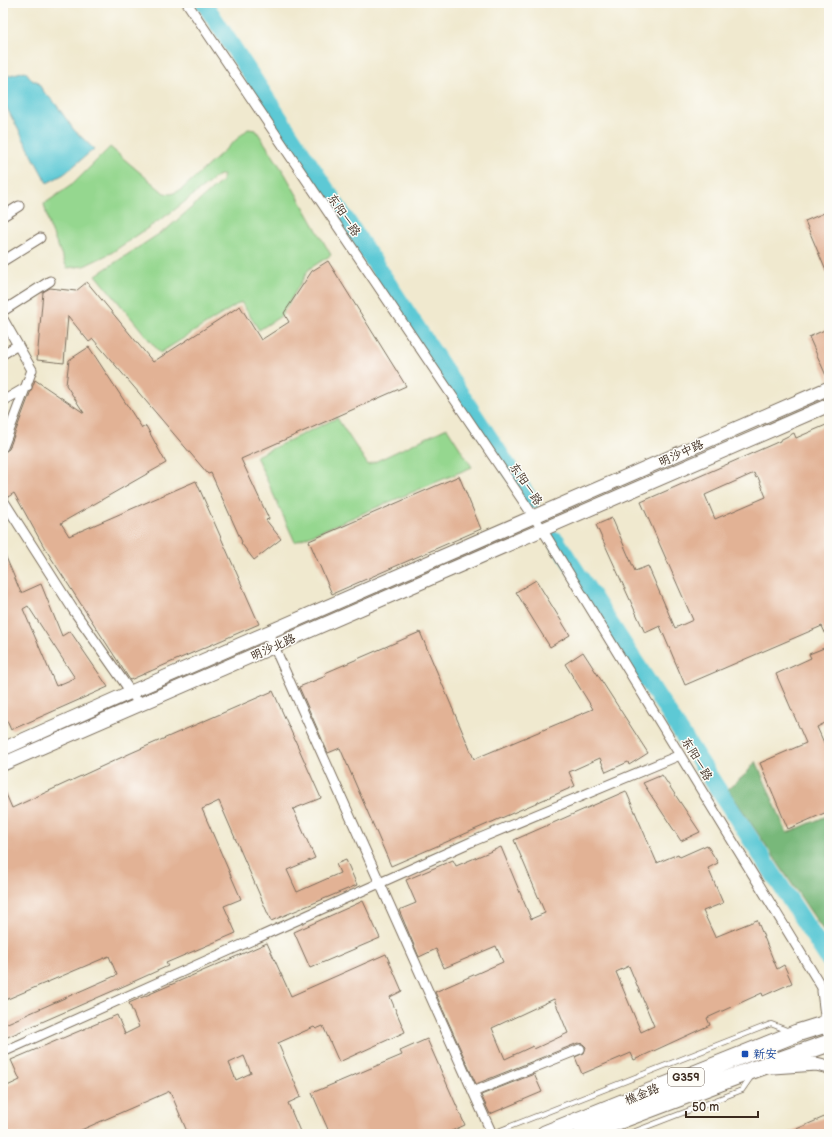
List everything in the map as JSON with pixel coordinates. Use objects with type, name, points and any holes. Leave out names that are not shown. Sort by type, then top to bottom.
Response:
[{"type":"highway","name":"樵金路","points":[[545,1134],[796,1033],[828,1026]]},
{"type":"highway","name":"樵金路","points":[[583,1134],[755,1069],[829,1043]]},
{"type":"street","name":"东阳一路","points":[[187,3],[542,529],[827,996]]},
{"type":"street","points":[[3,216],[19,206]]},
{"type":"street","points":[[3,262],[40,238]]},
{"type":"street","points":[[3,311],[50,281]]},
{"type":"street","points":[[3,318],[32,370],[27,387],[3,446]]},
{"type":"street","points":[[3,354],[18,345]]},
{"type":"street","points":[[3,401],[27,387]]},
{"type":"street","name":"明沙中路","points":[[534,517],[829,388]]},
{"type":"street","name":"明沙中路","points":[[542,529],[829,405]]},
{"type":"street","points":[[3,500],[74,611],[140,705]]},
{"type":"street","name":"明沙北路","points":[[3,749],[534,517]]},
{"type":"street","name":"明沙北路","points":[[3,764],[542,529]]},
{"type":"street","points":[[268,633],[491,1134]]},
{"type":"street","points":[[3,1052],[379,883],[680,755]]},
{"type":"street","points":[[827,996],[828,1026]]},
{"type":"street","points":[[473,1092],[580,1050]]},
{"type":"street","points":[[755,1069],[816,1064],[829,1067]]},
{"type":"lane","points":[[491,1134],[771,1024],[796,1033]]},
{"type":"lane","points":[[628,1134],[742,1090],[755,1069]]},
{"type":"green space","points":[[248,129],[256,130],[285,174],[331,255],[309,269],[281,316],[259,330],[241,302],[160,353],[96,275],[168,228],[222,181],[224,175],[219,175],[173,211],[111,253],[84,266],[67,268],[49,225],[44,204],[73,184],[110,147],[164,193],[171,194],[181,190]]},
{"type":"green space","points":[[337,418],[368,465],[447,428],[472,467],[295,542],[256,456]]},
{"type":"green space","points":[[756,761],[787,833],[829,815],[829,939],[728,789],[746,774]]},
{"type":"water","points":[[25,71],[33,81],[37,81],[43,91],[55,103],[74,130],[94,149],[64,174],[47,183],[3,101],[3,77]]},
{"type":"building","points":[[829,211],[829,278],[805,221]]},
{"type":"building","points":[[328,261],[406,386],[241,459],[269,519],[266,520],[281,539],[254,560],[241,543],[242,542],[211,473],[208,474],[93,339],[89,342],[68,316],[64,363],[37,360],[43,292],[50,288],[76,291],[87,282],[153,362],[240,306],[261,340],[289,322],[284,313],[312,271]]},
{"type":"building","points":[[829,328],[829,380],[828,380],[809,337]]},
{"type":"building","points":[[89,347],[142,428],[146,426],[166,463],[61,523],[69,536],[196,481],[259,624],[130,680],[44,547],[14,493],[8,497],[3,491],[3,453],[9,449],[35,380],[84,413],[66,385],[69,360]]},
{"type":"building","points":[[826,425],[829,432],[829,642],[822,626],[685,685],[660,626],[645,633],[596,525],[612,518],[635,571],[648,566],[675,628],[693,620],[641,502],[780,441],[794,433],[796,438]],"holes":[[[754,473],[756,478],[758,477],[766,497],[715,519],[705,495]]]},
{"type":"building","points":[[459,476],[481,529],[332,594],[309,541]]},
{"type":"building","points":[[3,550],[21,593],[41,584],[62,636],[70,631],[108,687],[11,730],[3,712]],"holes":[[[28,606],[75,678],[56,686],[23,609]]]},
{"type":"building","points":[[536,580],[570,635],[550,647],[516,592]]},
{"type":"building","points":[[420,632],[474,759],[593,709],[565,664],[583,652],[648,753],[629,765],[628,762],[606,772],[600,758],[569,772],[575,786],[391,866],[340,748],[328,753],[299,687],[326,676],[325,673]]},
{"type":"building","points":[[829,646],[829,721],[817,727],[829,754],[829,811],[788,829],[760,763],[806,743],[776,674],[811,658],[809,654]]},
{"type":"building","points":[[273,691],[321,798],[293,809],[315,858],[287,870],[297,892],[340,873],[336,864],[346,860],[357,885],[271,921],[219,801],[202,809],[241,899],[224,906],[236,933],[166,963],[168,966],[3,1039],[3,1025],[117,975],[109,956],[3,1001],[3,787],[12,808],[131,753]]},
{"type":"building","points":[[662,775],[700,832],[681,841],[643,783]]},
{"type":"building","points":[[626,791],[657,863],[678,854],[680,857],[707,845],[718,863],[708,868],[723,903],[703,911],[715,937],[757,920],[777,969],[784,965],[792,983],[763,996],[762,993],[707,1018],[710,1025],[634,1060],[631,1053],[582,1074],[575,1057],[584,1053],[586,1047],[583,1044],[578,1043],[476,1084],[435,992],[503,962],[496,946],[444,968],[436,949],[419,957],[399,910],[416,903],[406,880],[453,860],[456,866],[501,847],[531,919],[545,913],[514,840]],"holes":[[[629,966],[654,1026],[641,1032],[616,972]],[[554,999],[568,1033],[534,1049],[533,1046],[505,1059],[492,1028]]]},
{"type":"building","points":[[363,901],[380,938],[310,968],[294,932]]},
{"type":"building","points":[[267,943],[291,996],[386,954],[402,991],[390,997],[405,1032],[339,1062],[323,1026],[316,1029],[314,1027],[278,1043],[301,1097],[288,1103],[301,1134],[188,1134],[170,1091],[72,1134],[3,1134],[3,1088],[20,1080],[11,1060],[117,1015],[125,1034],[139,1027],[129,1003]],"holes":[[[244,1056],[251,1073],[236,1080],[229,1063]]]},
{"type":"building","points":[[427,1039],[465,1125],[445,1134],[330,1134],[312,1093],[402,1055],[400,1051]]},
{"type":"building","points":[[534,1074],[542,1092],[490,1114],[481,1095]]},
{"type":"building","points":[[829,1115],[829,1134],[785,1134]]},
{"type":"waterway","points":[[204,3],[531,501]]},
{"type":"waterway","points":[[556,540],[829,960]]},
{"type":"place","name":"新安","points":[[745,1054]]}]
